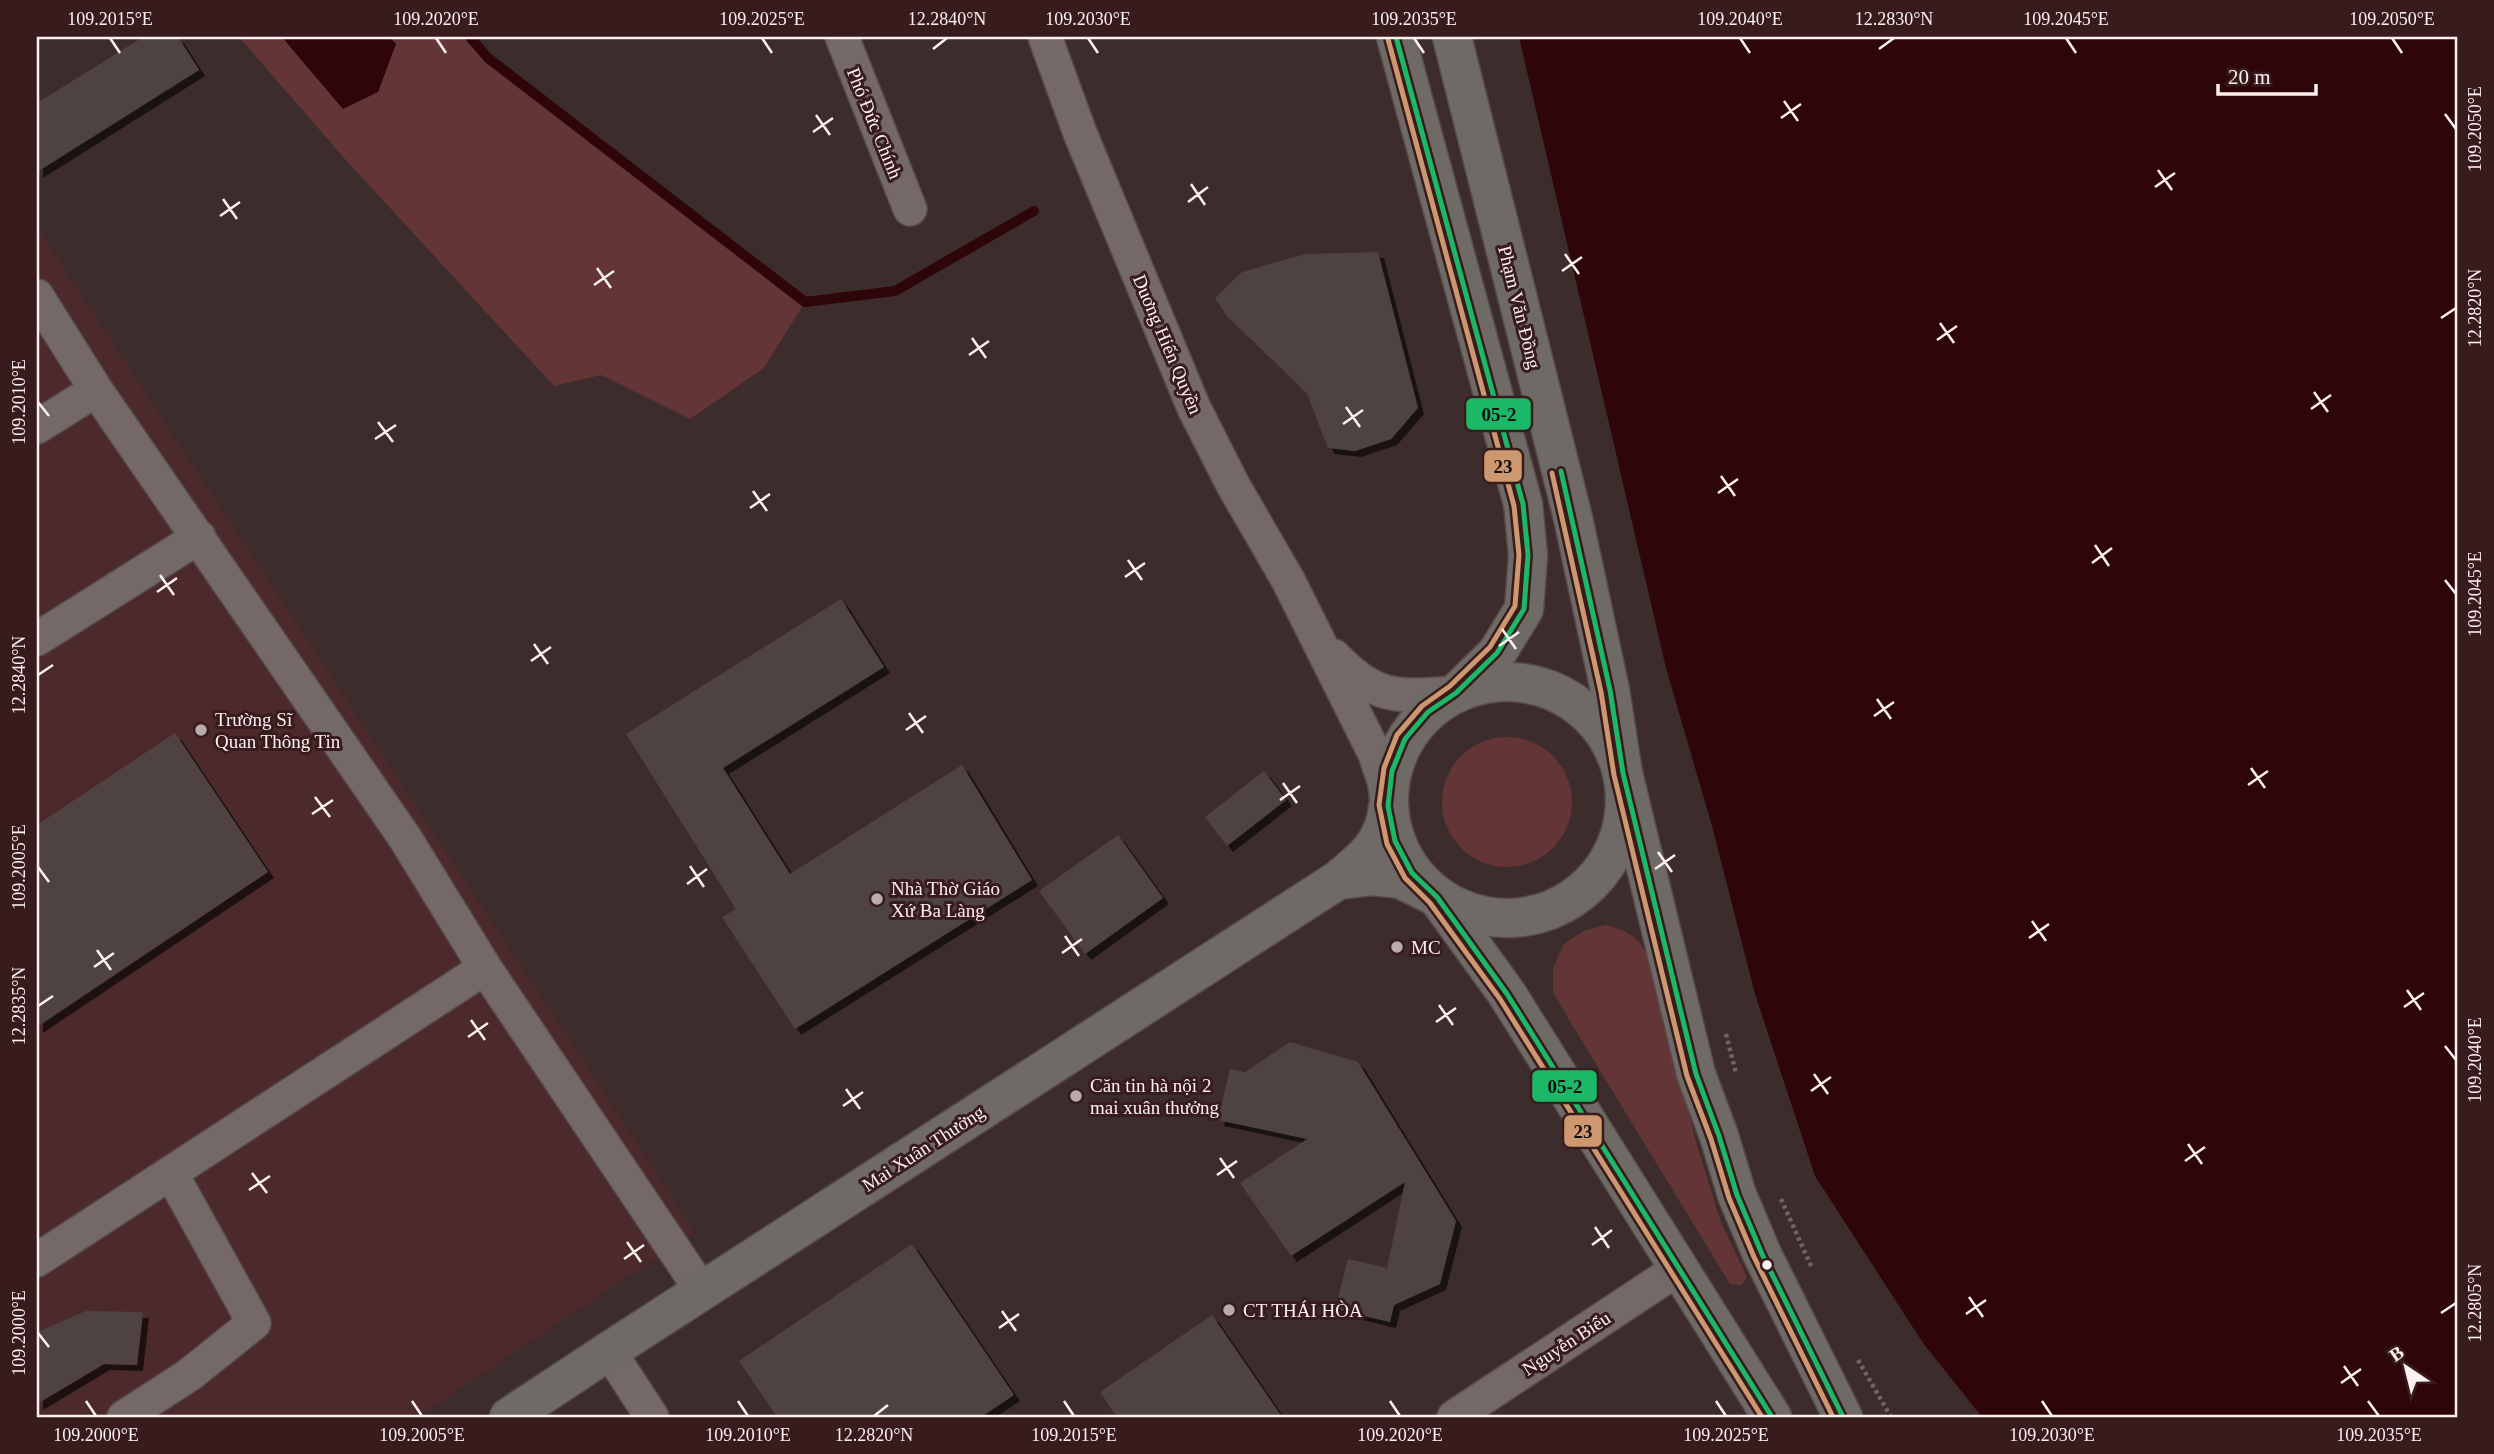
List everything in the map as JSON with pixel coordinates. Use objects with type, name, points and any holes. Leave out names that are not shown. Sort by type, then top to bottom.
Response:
[{"type":"main road","points":[[1396,37],[1522,504],[1528,555],[1524,609],[1497,653],[1456,693],[1428,712],[1405,739],[1392,771],[1388,806],[1395,841],[1412,873],[1437,897],[1507,995],[1772,1417]]},
{"type":"main road","name":"Phạm Văn Đồng","points":[[1452,37],[1573,518],[1609,690],[1622,774],[1696,1074],[1737,1195],[1767,1265],[1843,1417]]},
{"type":"main road","points":[[1437,897],[1469,913],[1505,919],[1540,914],[1573,899],[1599,875],[1617,844],[1625,809],[1622,774],[1610,741],[1588,714],[1559,694],[1526,683],[1491,683],[1456,693]]},
{"type":"main road","name":"Mai Xuân Thưởng","points":[[509,1417],[1338,880],[1371,851],[1382,835],[1388,806]]},
{"type":"main road","name":"Mai Xuân Thưởng","points":[[1338,880],[1373,876],[1400,879],[1437,897]]},
{"type":"street","name":"Phó Đức Chính","points":[[842,37],[910,209]]},
{"type":"street","name":"Duơng Hiến Quyền","points":[[1045,37],[1080,133],[1194,408],[1233,485],[1288,580],[1375,754],[1384,781],[1388,806]]},
{"type":"street","points":[[37,296],[96,390],[405,838],[485,968],[702,1291]]},
{"type":"street","points":[[37,427],[96,390]]},
{"type":"street","points":[[37,639],[199,537]]},
{"type":"street","name":"Duơng Hiến Quyền","points":[[1318,639],[1353,676],[1380,691],[1410,697],[1456,693]]},
{"type":"street","points":[[37,1260],[485,968]]},
{"type":"street","points":[[124,1417],[189,1375],[254,1323],[171,1173]]},
{"type":"street","name":"Nguyễn Biểu","points":[[1454,1417],[1678,1269]]},
{"type":"street","points":[[609,1350],[652,1417]]},
{"type":"path","points":[[1724,1024],[1738,1077]]},
{"type":"path","points":[[1778,1193],[1812,1269]]},
{"type":"path","points":[[1854,1353],[1891,1417]]},
{"type":"shaded area","points":[[239,37],[282,37],[343,109],[396,44],[389,37],[470,37],[488,58],[805,302],[764,368],[690,419],[601,375],[554,386],[344,158]]},
{"type":"shaded area","points":[[282,37],[389,37],[396,44],[378,92],[343,109]]},
{"type":"shaded area","points":[[1519,37],[2457,37],[2457,1417],[1982,1417],[1923,1343],[1815,1176],[1755,994],[1712,826],[1666,668]]},
{"type":"shaded area","name":"Trường Sĩ Quan Thông Tin","points":[[37,227],[695,1232],[418,1417],[37,1417]]},
{"type":"shaded area","points":[[1507,737],[1532,742],[1553,756],[1567,777],[1572,802],[1567,827],[1553,848],[1532,862],[1507,867],[1482,862],[1461,848],[1447,827],[1442,802],[1447,777],[1461,756],[1482,742]]},
{"type":"shaded area","points":[[1606,925],[1624,931],[1637,940],[1654,969],[1696,1142],[1721,1222],[1747,1277],[1742,1285],[1730,1284],[1553,992],[1553,969],[1563,945],[1583,931]]},
{"type":"building","points":[[143,37],[178,37],[199,70],[37,172],[37,103]]},
{"type":"building","points":[[1378,252],[1418,408],[1391,439],[1355,451],[1328,448],[1307,394],[1227,316],[1215,298],[1242,272],[1305,254]]},
{"type":"building","points":[[841,599],[884,667],[723,768],[790,874],[962,765],[1032,880],[795,1029],[722,917],[736,909],[626,734]]},
{"type":"building","points":[[175,733],[268,872],[37,1027],[37,825]]},
{"type":"building","points":[[1264,771],[1286,800],[1227,846],[1205,817]]},
{"type":"building","points":[[1118,835],[1163,898],[1085,954],[1039,891]]},
{"type":"building","points":[[1290,1042],[1358,1062],[1456,1221],[1440,1284],[1394,1305],[1390,1322],[1335,1309],[1348,1259],[1387,1268],[1405,1182],[1291,1256],[1240,1183],[1307,1139],[1218,1120],[1230,1069],[1245,1072]]},
{"type":"building","points":[[912,1244],[1014,1395],[981,1417],[777,1417],[739,1361]]},
{"type":"building","points":[[86,1311],[143,1312],[137,1365],[104,1364],[37,1404],[37,1332]]},
{"type":"building","points":[[1212,1315],[1282,1417],[1117,1417],[1100,1392]]},
{"type":"waterway","points":[[470,37],[488,58],[805,302],[895,291],[1034,211]]},
{"type":"transit line","name":"05-2","points":[[1396,37],[1523,504],[1528,555],[1524,609],[1497,653],[1456,693],[1428,712],[1405,739],[1392,771],[1388,806],[1395,841],[1412,873],[1437,897],[1507,994],[1772,1417]]},
{"type":"transit line","name":"23","points":[[1388,39],[1514,506],[1519,555],[1515,606],[1490,647],[1450,686],[1422,706],[1397,735],[1384,768],[1379,805],[1387,844],[1405,878],[1430,903],[1500,999],[1762,1417]]},
{"type":"transit line","name":"05-2","points":[[1561,471],[1610,690],[1623,773],[1696,1074],[1737,1195],[1762,1254],[1843,1417]]},
{"type":"transit line","name":"23","points":[[1552,473],[1601,692],[1614,775],[1687,1076],[1711,1139],[1729,1198],[1754,1257],[1833,1417]]},
{"type":"place","name":"Trường Sĩ Quan Thông Tin","points":[[201,730]]},
{"type":"place","name":"Nhà Thờ Giáo Xứ Ba Làng","points":[[877,899]]},
{"type":"place","name":"MC","points":[[1397,947]]},
{"type":"place","name":"Căn tin hà nội 2 mai xuân thưởng","points":[[1076,1096]]},
{"type":"place","name":"CT THÁI HÒA","points":[[1229,1310]]}]
